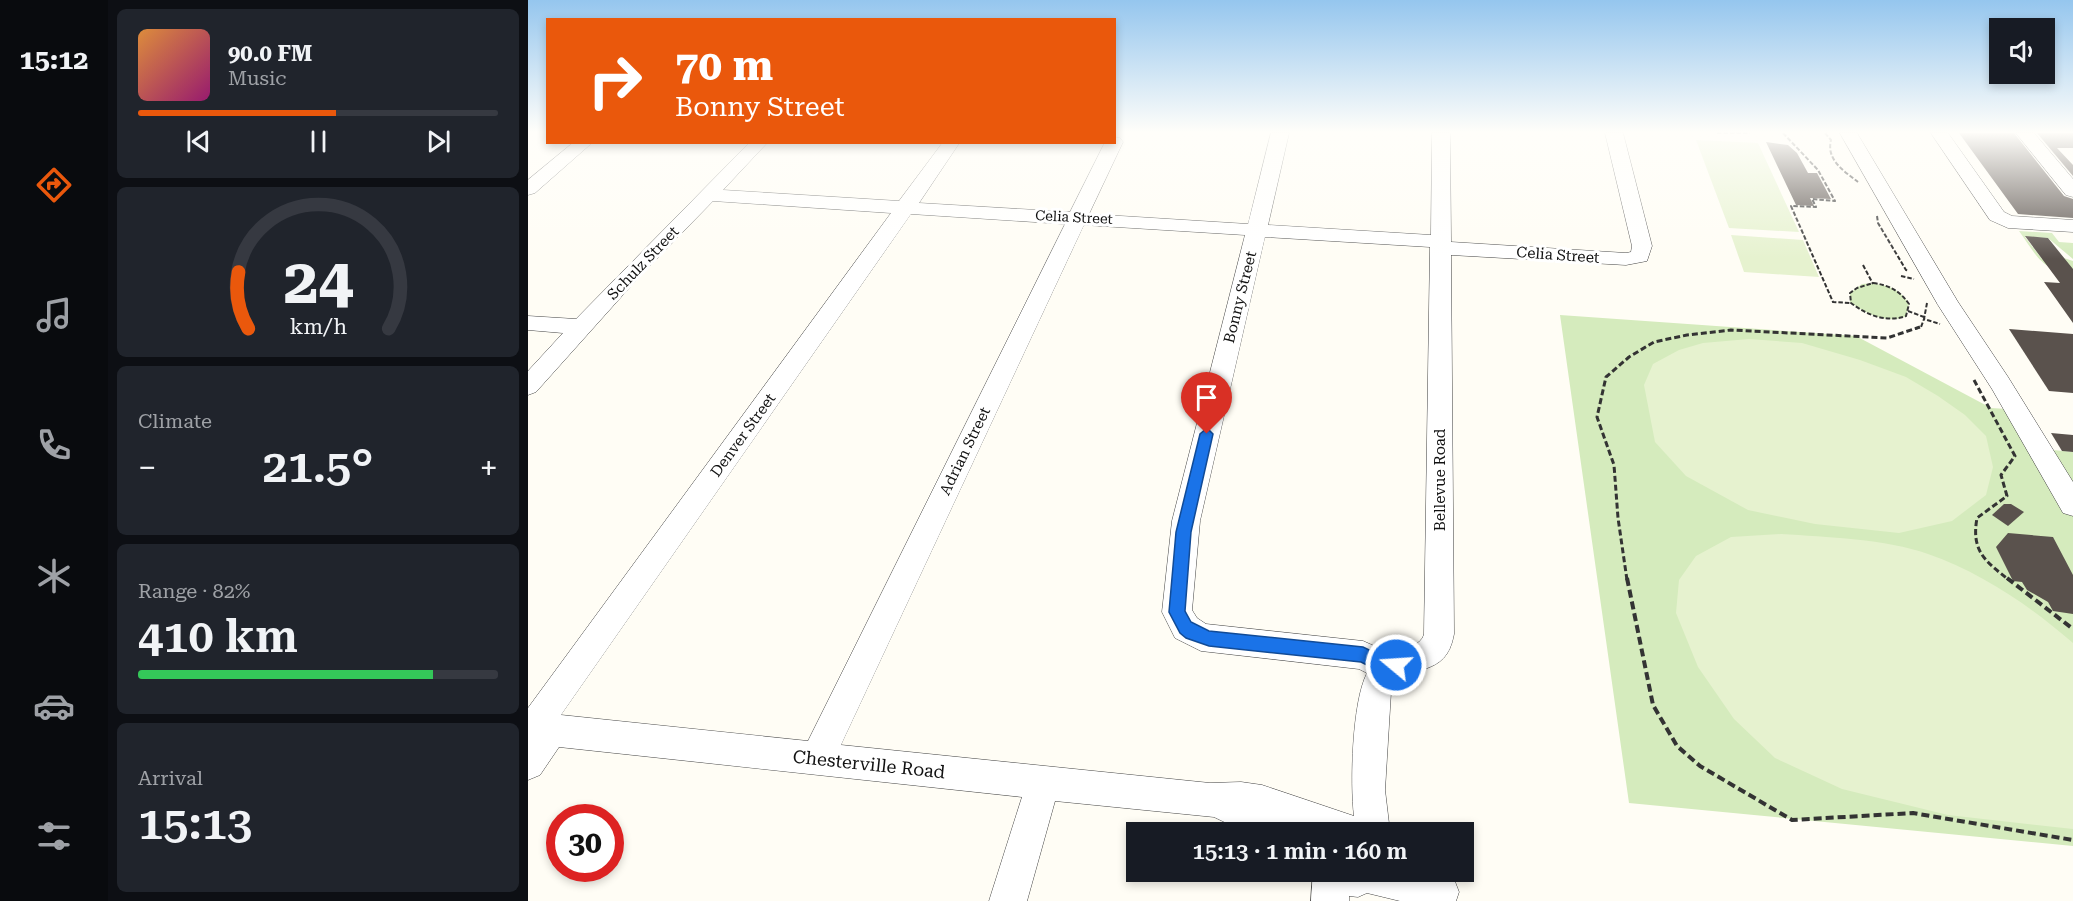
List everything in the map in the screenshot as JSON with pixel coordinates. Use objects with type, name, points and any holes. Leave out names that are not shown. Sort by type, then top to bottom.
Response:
[{"type":"street","points":[[528,189],[545,175]]},
{"type":"street","name":"Schulz Street","points":[[528,386],[728,175]]},
{"type":"street","name":"Denver Street","points":[[528,763],[537,729],[929,175]]},
{"type":"street","name":"Adrian Street","points":[[817,759],[1098,175]]},
{"type":"street","name":"Bonny Street","points":[[1270,175],[1186,521],[1177,612],[1180,621],[1192,633],[1219,640],[1363,655],[1390,669]]},
{"type":"street","name":"Bellevue Road","points":[[1390,669],[1429,654],[1439,640],[1441,175]]},
{"type":"street","name":"Celia Street","points":[[708,195],[1257,229],[1626,260],[1640,257],[1642,246],[1624,175]]},
{"type":"street","points":[[1873,175],[2073,505]]},
{"type":"street","points":[[1968,175],[1997,216],[2008,222],[2073,226]]},
{"type":"street","points":[[2060,175],[2073,191]]},
{"type":"street","points":[[528,323],[582,327]]},
{"type":"street","points":[[1356,822],[1368,790],[1375,691],[1390,669]]},
{"type":"street","name":"Chesterville Road","points":[[537,729],[1210,800],[1241,799],[1262,802],[1325,822]]},
{"type":"street","points":[[1008,901],[1044,782]]},
{"type":"street","name":"Chesterville Road","points":[[1210,800],[1261,822]]},
{"type":"street","points":[[1330,901],[1347,882]]},
{"type":"street","points":[[1373,882],[1451,896]]},
{"type":"street","points":[[1428,882],[1451,896]]},
{"type":"path","points":[[1821,175],[1835,201],[1812,200],[1816,207],[1791,206],[1833,302],[1851,303],[1862,311],[1892,319],[1906,316],[1909,304],[1896,288],[1873,284],[1857,287],[1850,293],[1851,303]]},
{"type":"path","points":[[1851,175],[1865,188]]},
{"type":"path","points":[[1876,214],[1878,223],[1906,270],[1914,273],[1918,280],[1901,276]]},
{"type":"path","points":[[1863,265],[1873,284]]},
{"type":"path","points":[[1928,298],[1921,327],[1887,338],[1731,330],[1687,335],[1654,342],[1629,357],[1606,376],[1597,417],[1614,465],[1618,518],[1628,585],[1653,705],[1677,746],[1700,766],[1792,820],[1912,813],[2073,840]]},
{"type":"path","points":[[1908,311],[1944,327]]},
{"type":"path","points":[[1974,379],[2014,456],[2001,475],[2007,496],[1977,518],[1974,535],[1984,560],[2073,629]]},
{"type":"green space","points":[[1709,175],[1773,175],[1799,232],[1729,228]]},
{"type":"green space","points":[[2019,231],[2052,233],[2059,242],[2073,243],[2073,259],[2048,238],[2025,237],[2042,259],[2065,260],[2064,258],[2073,261],[2073,274],[2047,265],[2036,255]]},
{"type":"green space","points":[[1731,235],[1803,240],[1819,277],[1744,272]]},
{"type":"green space","points":[[1862,284],[1883,285],[1895,289],[1909,304],[1906,316],[1892,319],[1869,314],[1850,302],[1850,293]]},
{"type":"green space","points":[[1560,315],[1856,336],[1991,408],[2024,410],[2053,450],[2073,452],[2073,846],[1629,803]]},
{"type":"green space","points":[[1749,339],[1802,343],[1860,360],[1906,377],[1938,396],[1965,415],[1986,436],[1993,467],[1986,495],[1952,521],[1899,533],[1815,524],[1748,510],[1686,476],[1655,442],[1644,385],[1653,364],[1679,350],[1703,343]]},
{"type":"green space","points":[[1781,534],[1875,542],[1928,554],[1986,580],[2004,591],[2073,643],[2073,829],[1948,815],[1842,789],[1775,758],[1734,719],[1698,667],[1676,613],[1679,580],[1696,556],[1731,537]]},
{"type":"building","points":[[1782,175],[1818,175],[1831,199],[1810,198],[1814,206],[1796,205]]},
{"type":"building","points":[[1990,175],[2047,175],[2064,196],[2073,199],[2073,218],[2018,214]]},
{"type":"building","points":[[2025,236],[2048,238],[2073,269],[2073,323],[2044,282],[2060,283]]},
{"type":"building","points":[[2009,329],[2073,334],[2073,393],[2049,391]]},
{"type":"building","points":[[2051,433],[2073,435],[2073,452],[2062,451]]},
{"type":"building","points":[[2004,504],[2011,504],[2024,512],[2008,526],[1992,515]]},
{"type":"building","points":[[2008,533],[2053,537],[2073,575],[2073,614],[2053,611],[2048,602],[2027,590],[2022,582],[2013,581],[1996,547]]},
{"type":"route","points":[[1207,434],[1184,532],[1177,603],[1180,621],[1192,633],[1209,638],[1363,655],[1377,660],[1390,669],[1396,665]]}]
